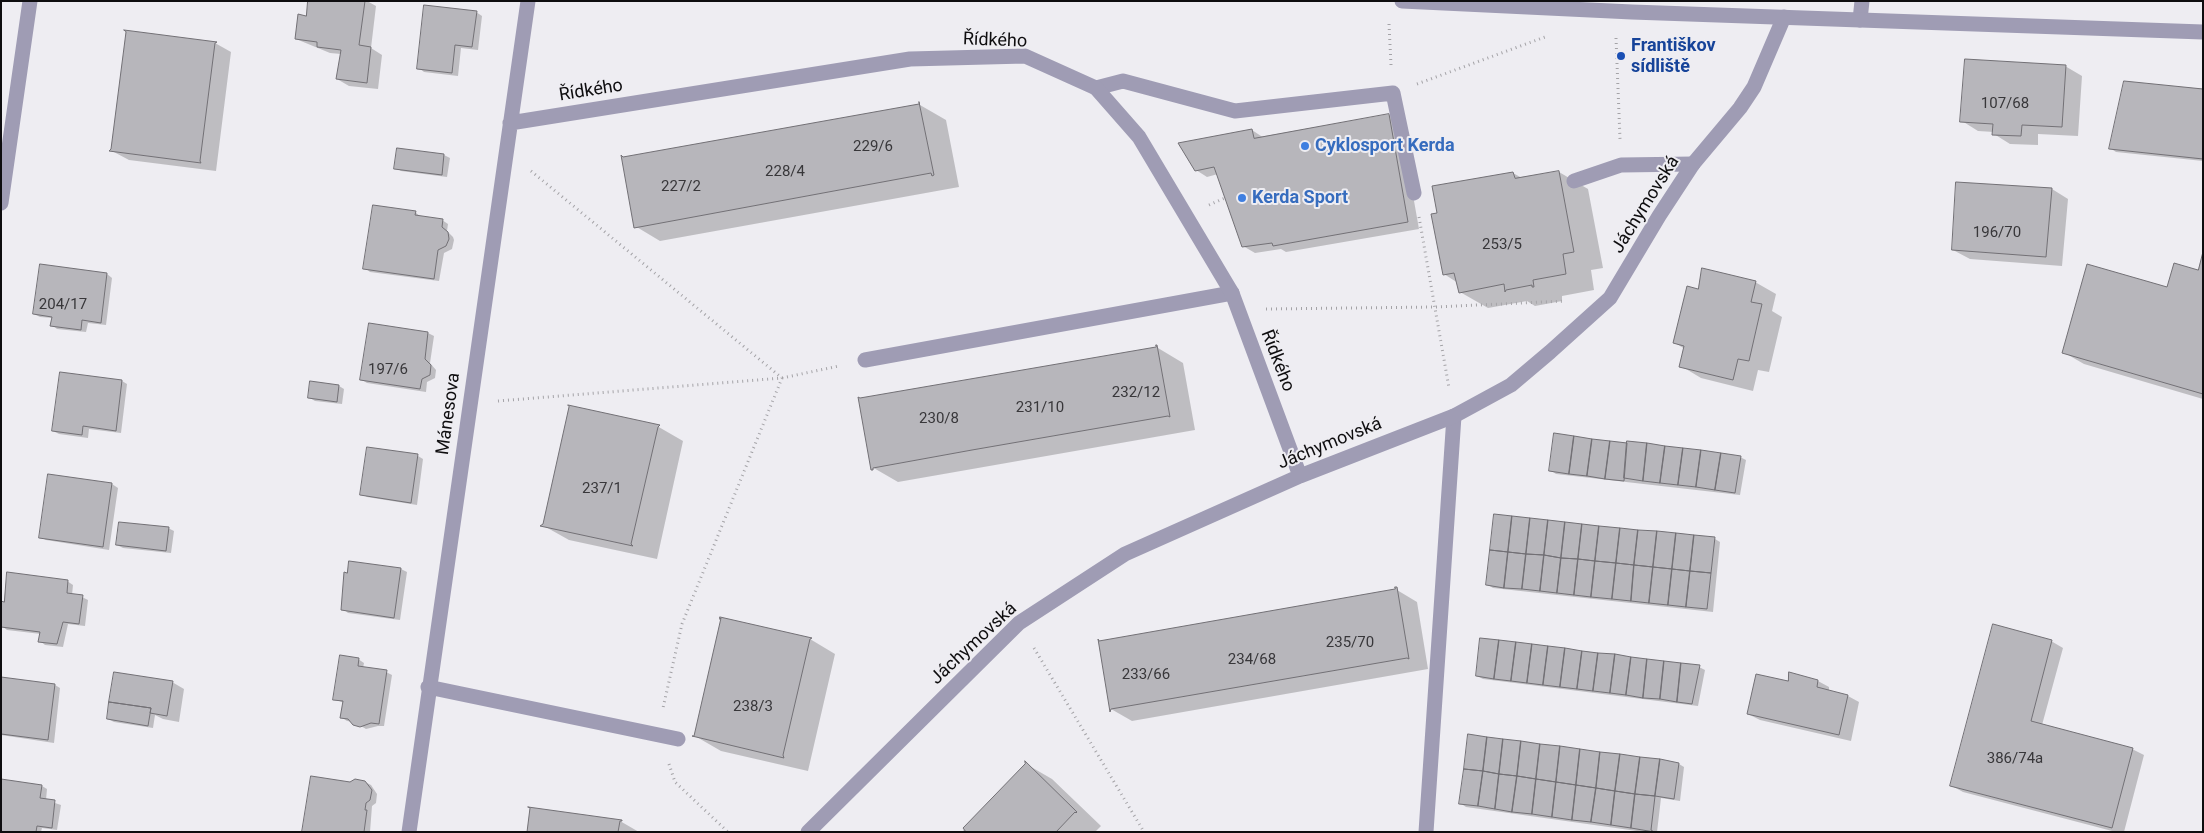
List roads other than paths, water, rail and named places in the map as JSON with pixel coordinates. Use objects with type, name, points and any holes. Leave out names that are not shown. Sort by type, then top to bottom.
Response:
[{"type":"street","points":[[1,203],[30,1]]},
{"type":"street","name":"Mánesova","points":[[408,832],[528,1]]},
{"type":"street","points":[[1402,1],[1615,11],[2203,32]]},
{"type":"street","points":[[1860,20],[1862,1]]},
{"type":"street","name":"Jáchymovská","points":[[808,832],[1019,624],[1125,554],[1300,476],[1454,416],[1511,385],[1610,298],[1659,216],[1693,164],[1740,108],[1754,87],[1784,17]]},
{"type":"street","name":"Řídkého","points":[[510,123],[910,59],[1026,56],[1096,88],[1139,137],[1232,293],[1300,476]]},
{"type":"street","points":[[1096,88],[1124,81],[1235,111],[1392,93],[1414,193]]},
{"type":"street","points":[[1574,181],[1621,166],[1693,164]]},
{"type":"street","points":[[865,360],[1232,293]]},
{"type":"street","points":[[1426,832],[1454,416]]},
{"type":"street","points":[[428,687],[675,739]]},
{"type":"place","name":"Františkov sídliště","points":[[1621,56]]},
{"type":"place","name":"Cyklosport Kerda","points":[[1305,146]]},
{"type":"place","name":"Kerda Sport","points":[[1242,198]]}]
